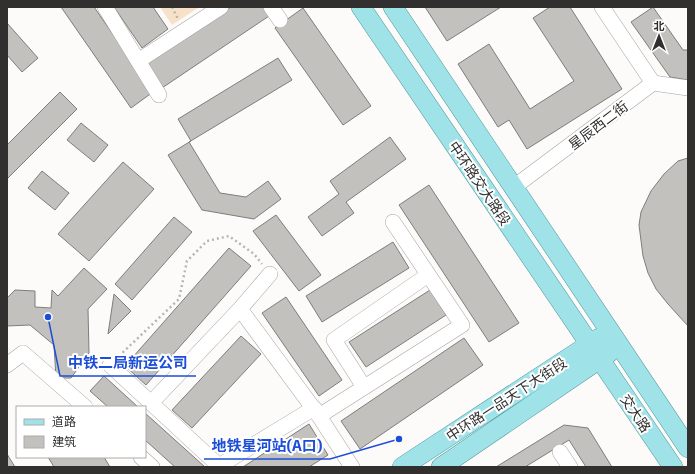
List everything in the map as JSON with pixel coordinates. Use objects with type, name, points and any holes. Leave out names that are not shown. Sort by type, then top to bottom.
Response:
[{"type":"main road","name":"中环路交大路段","points":[[361,7],[594,351]]},
{"type":"main road","name":"中环路交大路段","points":[[393,7],[615,338]]},
{"type":"main road","name":"中环路一品天下大街段","points":[[402,467],[615,338]]},
{"type":"main road","name":"交大路","points":[[615,338],[688,448]]},
{"type":"main road","name":"中环路一品天下大街段","points":[[441,467],[594,351]]},
{"type":"main road","name":"交大路","points":[[594,351],[673,467]]},
{"type":"street","points":[[105,7],[160,95]]},
{"type":"street","points":[[138,61],[222,7]]},
{"type":"street","points":[[271,7],[280,20]]},
{"type":"street","points":[[602,7],[653,83],[688,88]]},
{"type":"street","name":"星辰西二街","points":[[514,187],[653,83]]},
{"type":"street","points":[[110,364],[219,466],[364,387],[462,325],[393,222]]},
{"type":"street","points":[[151,403],[240,309],[270,274]]},
{"type":"street","points":[[364,387],[334,340],[428,274]]},
{"type":"street","points":[[240,309],[317,412],[352,467]]},
{"type":"street","points":[[7,365],[23,353],[83,406]]},
{"type":"street","points":[[560,452],[570,467]]},
{"type":"street","points":[[142,458],[152,467]]},
{"type":"path","points":[[172,7],[179,21]]},
{"type":"path","points":[[110,364],[179,299],[187,261],[207,241],[229,236],[254,254],[270,274]]},
{"type":"shaded area","points":[[160,7],[198,7],[198,8],[172,25]]},
{"type":"building","points":[[61,7],[94,7],[153,92],[131,108]]},
{"type":"building","points":[[114,7],[153,7],[168,29],[142,48]]},
{"type":"building","points":[[231,7],[267,7],[272,14],[159,90],[143,66]]},
{"type":"building","points":[[425,7],[501,7],[447,41]]},
{"type":"building","points":[[550,7],[570,7],[622,89],[527,149],[509,120],[498,127],[458,64],[489,44],[530,109],[574,81],[533,18]]},
{"type":"building","points":[[653,7],[683,50],[688,50],[688,80],[670,77],[631,22]]},
{"type":"building","points":[[303,8],[371,106],[343,125],[275,28]]},
{"type":"building","points":[[7,23],[38,58],[22,72],[7,55]]},
{"type":"building","points":[[278,58],[292,80],[191,141],[178,119]]},
{"type":"building","points":[[60,92],[77,109],[7,179],[7,145]]},
{"type":"building","points":[[81,123],[108,145],[94,162],[67,140]]},
{"type":"building","points":[[390,137],[406,159],[346,202],[354,213],[322,236],[308,217],[339,194],[330,181]]},
{"type":"building","points":[[189,142],[220,193],[246,197],[268,181],[281,199],[254,219],[202,210],[168,155]]},
{"type":"building","points":[[688,158],[688,326],[656,289],[648,273],[643,256],[639,225],[641,212],[651,191],[664,174],[678,161]]},
{"type":"building","points":[[123,162],[154,189],[89,261],[58,234]]},
{"type":"building","points":[[42,171],[69,193],[55,210],[28,188]]},
{"type":"building","points":[[429,185],[519,323],[489,342],[399,205]]},
{"type":"building","points":[[276,215],[321,275],[299,291],[253,231]]},
{"type":"building","points":[[174,217],[192,232],[132,300],[115,284]]},
{"type":"building","points":[[393,242],[409,268],[322,322],[306,296]]},
{"type":"building","points":[[229,248],[251,266],[146,385],[125,366]]},
{"type":"building","points":[[84,268],[107,289],[88,309],[89,353],[71,378],[56,378],[54,345],[30,325],[7,326],[7,298],[15,290],[35,291],[35,307],[51,308],[52,290],[58,296]]},
{"type":"building","points":[[430,290],[446,315],[366,367],[349,342]]},
{"type":"building","points":[[114,294],[131,311],[108,334]]},
{"type":"building","points":[[286,297],[342,380],[319,396],[262,313]]},
{"type":"building","points":[[241,336],[261,354],[192,428],[172,410]]},
{"type":"building","points":[[464,338],[483,365],[360,449],[341,421]]},
{"type":"building","points":[[104,376],[137,406],[107,406],[90,391]]},
{"type":"building","points":[[146,414],[205,467],[175,467],[146,441]]},
{"type":"building","points":[[309,424],[328,455],[309,467],[243,467]]},
{"type":"building","points":[[564,425],[588,428],[612,467],[586,467],[569,440],[525,467],[496,467]]},
{"type":"building","points":[[7,454],[15,467],[7,467]]},
{"type":"building","points":[[49,458],[105,458],[110,467],[54,467]]},
{"type":"place","name":"中铁二局新运公司","points":[[48,317]]},
{"type":"place","name":"地铁星河站(A口)","points":[[399,439]]}]
